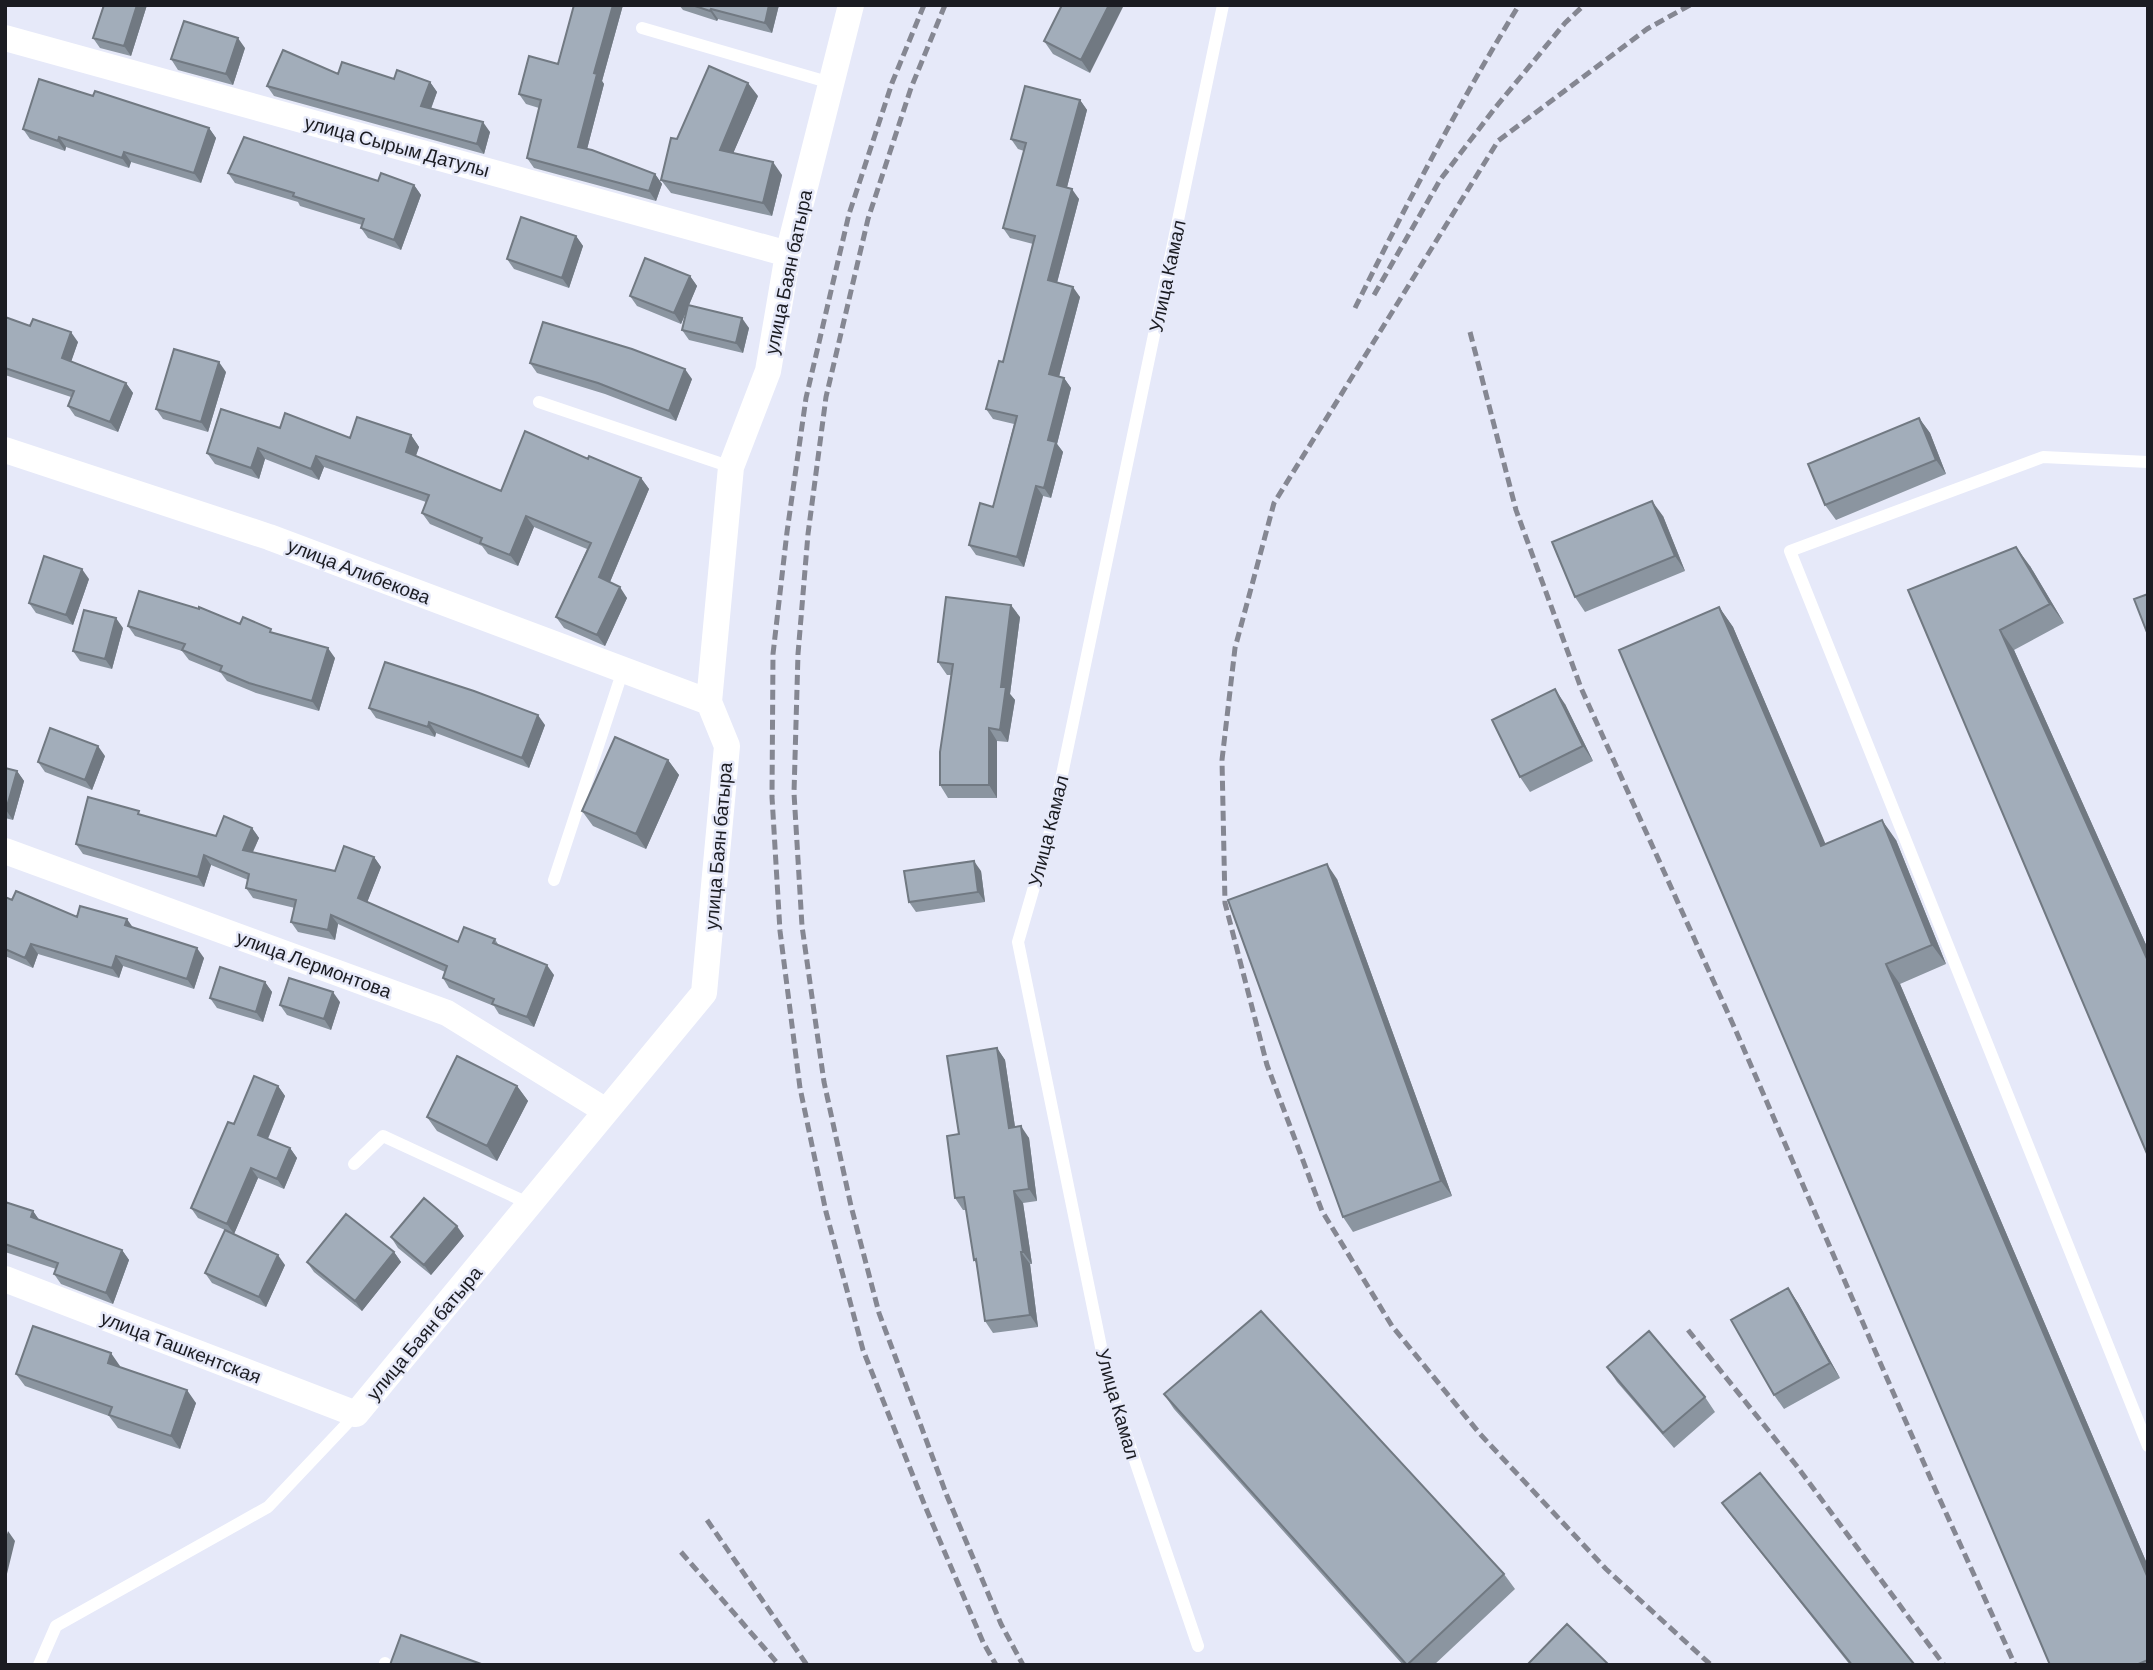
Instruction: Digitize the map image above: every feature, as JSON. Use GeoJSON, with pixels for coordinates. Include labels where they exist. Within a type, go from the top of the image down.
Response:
{"type":"FeatureCollection","features":[{"type":"Feature","properties":{"kind":"street","name":"улица Баян батыра"},"geometry":{"type":"LineString","coordinates":[[356,1414],[704,993],[727,746],[709,702],[732,467],[768,372],[788,254],[851,5]]}},
{"type":"Feature","properties":{"kind":"street","name":"улица Сырым Датулы"},"geometry":{"type":"LineString","coordinates":[[5,38],[788,254]]}},
{"type":"Feature","properties":{"kind":"street","name":"улица Алибекова"},"geometry":{"type":"LineString","coordinates":[[5,450],[269,537],[709,702]]}},
{"type":"Feature","properties":{"kind":"street","name":"улица Лермонтова"},"geometry":{"type":"LineString","coordinates":[[5,851],[447,1013],[606,1111]]}},
{"type":"Feature","properties":{"kind":"street","name":"улица Ташкентская"},"geometry":{"type":"LineString","coordinates":[[5,1279],[356,1414]]}},
{"type":"Feature","properties":{"kind":"lane","name":"Улица Камал"},"geometry":{"type":"LineString","coordinates":[[1198,1646],[1108,1381],[1018,942],[1051,832],[1223,5]]}},
{"type":"Feature","properties":{"kind":"lane"},"geometry":{"type":"LineString","coordinates":[[642,28],[831,83]]}},
{"type":"Feature","properties":{"kind":"lane"},"geometry":{"type":"LineString","coordinates":[[538,402],[732,467]]}},
{"type":"Feature","properties":{"kind":"lane"},"geometry":{"type":"LineString","coordinates":[[2148,462],[2043,457],[1790,551],[2148,1446]]}},
{"type":"Feature","properties":{"kind":"lane"},"geometry":{"type":"LineString","coordinates":[[554,880],[623,670]]}},
{"type":"Feature","properties":{"kind":"lane"},"geometry":{"type":"LineString","coordinates":[[354,1164],[383,1136],[530,1203]]}},
{"type":"Feature","properties":{"kind":"lane"},"geometry":{"type":"LineString","coordinates":[[39,1665],[56,1626],[268,1507],[356,1414]]}},
{"type":"Feature","properties":{"kind":"building"},"geometry":{"type":"Polygon","coordinates":[[[104,5],[137,5],[124,46],[93,38],[104,5]]]}},
{"type":"Feature","properties":{"kind":"building"},"geometry":{"type":"Polygon","coordinates":[[[574,5],[613,5],[594,73],[597,74],[578,147],[655,174],[649,191],[527,158],[541,100],[519,94],[529,56],[558,64],[574,5]]]}},
{"type":"Feature","properties":{"kind":"building"},"geometry":{"type":"Polygon","coordinates":[[[692,5],[769,5],[765,23],[692,5]]]}},
{"type":"Feature","properties":{"kind":"building"},"geometry":{"type":"Polygon","coordinates":[[[1062,5],[1109,5],[1081,60],[1044,41],[1062,5]]]}},
{"type":"Feature","properties":{"kind":"building"},"geometry":{"type":"Polygon","coordinates":[[[184,21],[238,38],[226,74],[171,59],[184,21]]]}},
{"type":"Feature","properties":{"kind":"building"},"geometry":{"type":"Polygon","coordinates":[[[283,50],[338,74],[342,62],[394,79],[397,70],[430,82],[421,106],[483,122],[477,144],[267,86],[283,50]]]}},
{"type":"Feature","properties":{"kind":"building"},"geometry":{"type":"Polygon","coordinates":[[[709,66],[748,83],[720,150],[773,162],[763,203],[661,180],[671,138],[677,139],[709,66]]]}},
{"type":"Feature","properties":{"kind":"building"},"geometry":{"type":"Polygon","coordinates":[[[39,79],[93,96],[95,91],[209,128],[194,173],[124,152],[122,158],[59,137],[58,141],[23,129],[39,79]]]}},
{"type":"Feature","properties":{"kind":"building"},"geometry":{"type":"Polygon","coordinates":[[[1025,86],[1080,100],[1057,185],[1072,189],[1048,280],[1073,287],[1049,374],[1064,378],[1048,440],[1056,442],[1044,488],[1036,486],[1017,557],[969,545],[980,503],[993,507],[1017,416],[986,409],[999,361],[1003,362],[1035,236],[1003,228],[1026,143],[1011,139],[1025,86]]]}},
{"type":"Feature","properties":{"kind":"building"},"geometry":{"type":"Polygon","coordinates":[[[244,137],[378,181],[381,173],[414,185],[394,240],[361,228],[364,219],[293,196],[294,193],[228,173],[244,137]]]}},
{"type":"Feature","properties":{"kind":"building"},"geometry":{"type":"Polygon","coordinates":[[[521,217],[576,236],[562,278],[507,259],[521,217]]]}},
{"type":"Feature","properties":{"kind":"building"},"geometry":{"type":"Polygon","coordinates":[[[645,258],[690,276],[674,313],[630,296],[645,258]]]}},
{"type":"Feature","properties":{"kind":"building"},"geometry":{"type":"Polygon","coordinates":[[[688,305],[742,318],[736,343],[682,330],[688,305]]]}},
{"type":"Feature","properties":{"kind":"building"},"geometry":{"type":"Polygon","coordinates":[[[5,317],[30,326],[33,319],[71,332],[62,358],[126,383],[110,422],[68,406],[74,391],[5,368],[5,317]]]}},
{"type":"Feature","properties":{"kind":"building"},"geometry":{"type":"Polygon","coordinates":[[[543,322],[632,349],[685,369],[669,411],[598,383],[530,363],[543,322]]]}},
{"type":"Feature","properties":{"kind":"building"},"geometry":{"type":"Polygon","coordinates":[[[174,349],[219,362],[201,422],[156,409],[174,349]]]}},
{"type":"Feature","properties":{"kind":"building"},"geometry":{"type":"Polygon","coordinates":[[[221,409],[280,428],[285,413],[350,438],[357,417],[411,435],[406,452],[501,491],[525,431],[588,459],[589,456],[641,478],[599,577],[620,587],[597,635],[556,617],[591,543],[526,516],[510,555],[480,543],[482,538],[422,513],[429,495],[316,456],[311,469],[258,448],[251,468],[207,453],[221,409]]]}},
{"type":"Feature","properties":{"kind":"building"},"geometry":{"type":"Polygon","coordinates":[[[1919,418],[1936,460],[1825,505],[1808,464],[1919,418]]]}},
{"type":"Feature","properties":{"kind":"building"},"geometry":{"type":"Polygon","coordinates":[[[1652,501],[1675,556],[1575,597],[1552,542],[1652,501]]]}},
{"type":"Feature","properties":{"kind":"building"},"geometry":{"type":"Polygon","coordinates":[[[2016,547],[2050,604],[2000,630],[2148,961],[2148,1156],[1908,590],[2016,547]]]}},
{"type":"Feature","properties":{"kind":"building"},"geometry":{"type":"Polygon","coordinates":[[[44,556],[82,569],[66,615],[29,603],[44,556]]]}},
{"type":"Feature","properties":{"kind":"building"},"geometry":{"type":"Polygon","coordinates":[[[139,591],[199,607],[240,624],[243,617],[271,629],[270,632],[328,648],[312,701],[249,683],[220,671],[222,666],[182,650],[185,644],[128,626],[139,591]]]}},
{"type":"Feature","properties":{"kind":"building"},"geometry":{"type":"Polygon","coordinates":[[[2148,594],[2148,635],[2134,599],[2148,594]]]}},
{"type":"Feature","properties":{"kind":"building"},"geometry":{"type":"Polygon","coordinates":[[[946,597],[1011,605],[1001,687],[1006,687],[1000,730],[989,728],[989,785],[940,785],[940,752],[953,664],[938,662],[946,597]]]}},
{"type":"Feature","properties":{"kind":"building"},"geometry":{"type":"Polygon","coordinates":[[[1719,607],[1821,846],[1882,820],[1932,945],[1886,964],[2148,1578],[2148,1660],[2136,1665],[2050,1665],[1619,650],[1719,607]]]}},
{"type":"Feature","properties":{"kind":"building"},"geometry":{"type":"Polygon","coordinates":[[[84,610],[116,618],[105,659],[73,651],[84,610]]]}},
{"type":"Feature","properties":{"kind":"building"},"geometry":{"type":"Polygon","coordinates":[[[385,662],[538,715],[522,758],[429,722],[428,727],[369,708],[385,662]]]}},
{"type":"Feature","properties":{"kind":"building"},"geometry":{"type":"Polygon","coordinates":[[[1555,689],[1583,746],[1520,777],[1492,720],[1555,689]]]}},
{"type":"Feature","properties":{"kind":"building"},"geometry":{"type":"Polygon","coordinates":[[[50,728],[98,746],[85,780],[38,762],[50,728]]]}},
{"type":"Feature","properties":{"kind":"building"},"geometry":{"type":"Polygon","coordinates":[[[615,737],[668,760],[636,834],[582,811],[615,737]]]}},
{"type":"Feature","properties":{"kind":"building"},"geometry":{"type":"Polygon","coordinates":[[[5,768],[17,771],[6,810],[5,810],[5,768]]]}},
{"type":"Feature","properties":{"kind":"building"},"geometry":{"type":"Polygon","coordinates":[[[88,797],[216,836],[224,816],[252,828],[243,850],[335,871],[344,846],[374,857],[358,898],[458,942],[464,927],[495,939],[493,943],[547,965],[527,1017],[492,1004],[494,999],[443,978],[447,966],[331,915],[328,930],[291,922],[296,900],[246,888],[249,874],[204,855],[198,877],[76,844],[88,797]]]}},
{"type":"Feature","properties":{"kind":"building"},"geometry":{"type":"Polygon","coordinates":[[[974,861],[978,892],[909,902],[904,871],[974,861]]]}},
{"type":"Feature","properties":{"kind":"building"},"geometry":{"type":"Polygon","coordinates":[[[1327,864],[1441,1181],[1343,1217],[1228,900],[1327,864]]]}},
{"type":"Feature","properties":{"kind":"building"},"geometry":{"type":"Polygon","coordinates":[[[16,891],[77,917],[80,906],[127,919],[125,925],[197,948],[187,979],[116,956],[112,968],[31,944],[25,958],[5,949],[5,897],[12,900],[16,891]]]}},
{"type":"Feature","properties":{"kind":"building"},"geometry":{"type":"Polygon","coordinates":[[[220,967],[265,982],[256,1012],[210,998],[220,967]]]}},
{"type":"Feature","properties":{"kind":"building"},"geometry":{"type":"Polygon","coordinates":[[[289,978],[333,992],[324,1019],[280,1005],[289,978]]]}},
{"type":"Feature","properties":{"kind":"building"},"geometry":{"type":"Polygon","coordinates":[[[997,1048],[1009,1128],[1021,1126],[1029,1189],[1014,1191],[1030,1315],[985,1321],[964,1197],[955,1198],[947,1136],[959,1134],[947,1056],[997,1048]]]}},
{"type":"Feature","properties":{"kind":"building"},"geometry":{"type":"Polygon","coordinates":[[[457,1056],[517,1086],[487,1146],[427,1117],[457,1056]]]}},
{"type":"Feature","properties":{"kind":"building"},"geometry":{"type":"Polygon","coordinates":[[[254,1076],[278,1086],[258,1135],[290,1148],[277,1179],[251,1168],[227,1224],[191,1208],[228,1122],[234,1124],[254,1076]]]}},
{"type":"Feature","properties":{"kind":"building"},"geometry":{"type":"Polygon","coordinates":[[[424,1198],[457,1226],[424,1265],[391,1237],[424,1198]]]}},
{"type":"Feature","properties":{"kind":"building"},"geometry":{"type":"Polygon","coordinates":[[[5,1202],[33,1211],[31,1217],[122,1250],[106,1293],[54,1274],[58,1263],[5,1244],[5,1202]]]}},
{"type":"Feature","properties":{"kind":"building"},"geometry":{"type":"Polygon","coordinates":[[[346,1214],[394,1252],[355,1301],[307,1262],[346,1214]]]}},
{"type":"Feature","properties":{"kind":"building"},"geometry":{"type":"Polygon","coordinates":[[[225,1230],[278,1255],[259,1297],[205,1273],[225,1230]]]}},
{"type":"Feature","properties":{"kind":"building"},"geometry":{"type":"Polygon","coordinates":[[[1788,1288],[1830,1363],[1774,1395],[1731,1320],[1788,1288]]]}},
{"type":"Feature","properties":{"kind":"building"},"geometry":{"type":"Polygon","coordinates":[[[1261,1311],[1504,1574],[1407,1665],[1164,1394],[1261,1311]]]}},
{"type":"Feature","properties":{"kind":"building"},"geometry":{"type":"Polygon","coordinates":[[[33,1326],[111,1353],[108,1363],[187,1390],[171,1436],[109,1415],[112,1407],[16,1374],[33,1326]]]}},
{"type":"Feature","properties":{"kind":"building"},"geometry":{"type":"Polygon","coordinates":[[[1649,1331],[1705,1397],[1663,1433],[1607,1367],[1649,1331]]]}},
{"type":"Feature","properties":{"kind":"building"},"geometry":{"type":"Polygon","coordinates":[[[1760,1473],[1913,1665],[1852,1665],[1722,1503],[1760,1473]]]}},
{"type":"Feature","properties":{"kind":"building"},"geometry":{"type":"Polygon","coordinates":[[[1567,1624],[1609,1665],[1527,1665],[1567,1624]]]}},
{"type":"Feature","properties":{"kind":"building"},"geometry":{"type":"Polygon","coordinates":[[[401,1635],[484,1665],[390,1665],[401,1635]]]}},
{"type":"Feature","properties":{"kind":"railway"},"geometry":{"type":"LineString","coordinates":[[924,5],[892,83],[849,214],[806,398],[773,654],[772,797],[780,931],[800,1088],[826,1212],[863,1350],[925,1506],[983,1642],[996,1665]]}},
{"type":"Feature","properties":{"kind":"railway"},"geometry":{"type":"LineString","coordinates":[[945,5],[911,88],[868,219],[826,397],[808,534],[798,654],[794,793],[802,926],[824,1082],[851,1206],[879,1313],[947,1496],[1001,1624],[1023,1665]]}},
{"type":"Feature","properties":{"kind":"railway"},"geometry":{"type":"LineString","coordinates":[[1355,308],[1475,79],[1519,5]]}},
{"type":"Feature","properties":{"kind":"railway"},"geometry":{"type":"LineString","coordinates":[[1374,295],[1440,180],[1495,108],[1565,23],[1584,5]]}},
{"type":"Feature","properties":{"kind":"railway"},"geometry":{"type":"LineString","coordinates":[[1690,5],[1647,29],[1498,141],[1274,503],[1235,648],[1222,760],[1225,903],[1267,1065],[1322,1211],[1392,1326],[1480,1434],[1606,1569],[1711,1665]]}},
{"type":"Feature","properties":{"kind":"railway"},"geometry":{"type":"LineString","coordinates":[[1470,332],[1516,510],[1581,688],[1736,1031],[1936,1491],[2015,1665]]}},
{"type":"Feature","properties":{"kind":"railway"},"geometry":{"type":"LineString","coordinates":[[1688,1330],[1796,1465],[1944,1665]]}},
{"type":"Feature","properties":{"kind":"railway"},"geometry":{"type":"LineString","coordinates":[[707,1520],[807,1665]]}},
{"type":"Feature","properties":{"kind":"railway"},"geometry":{"type":"LineString","coordinates":[[681,1552],[779,1665]]}}]}
